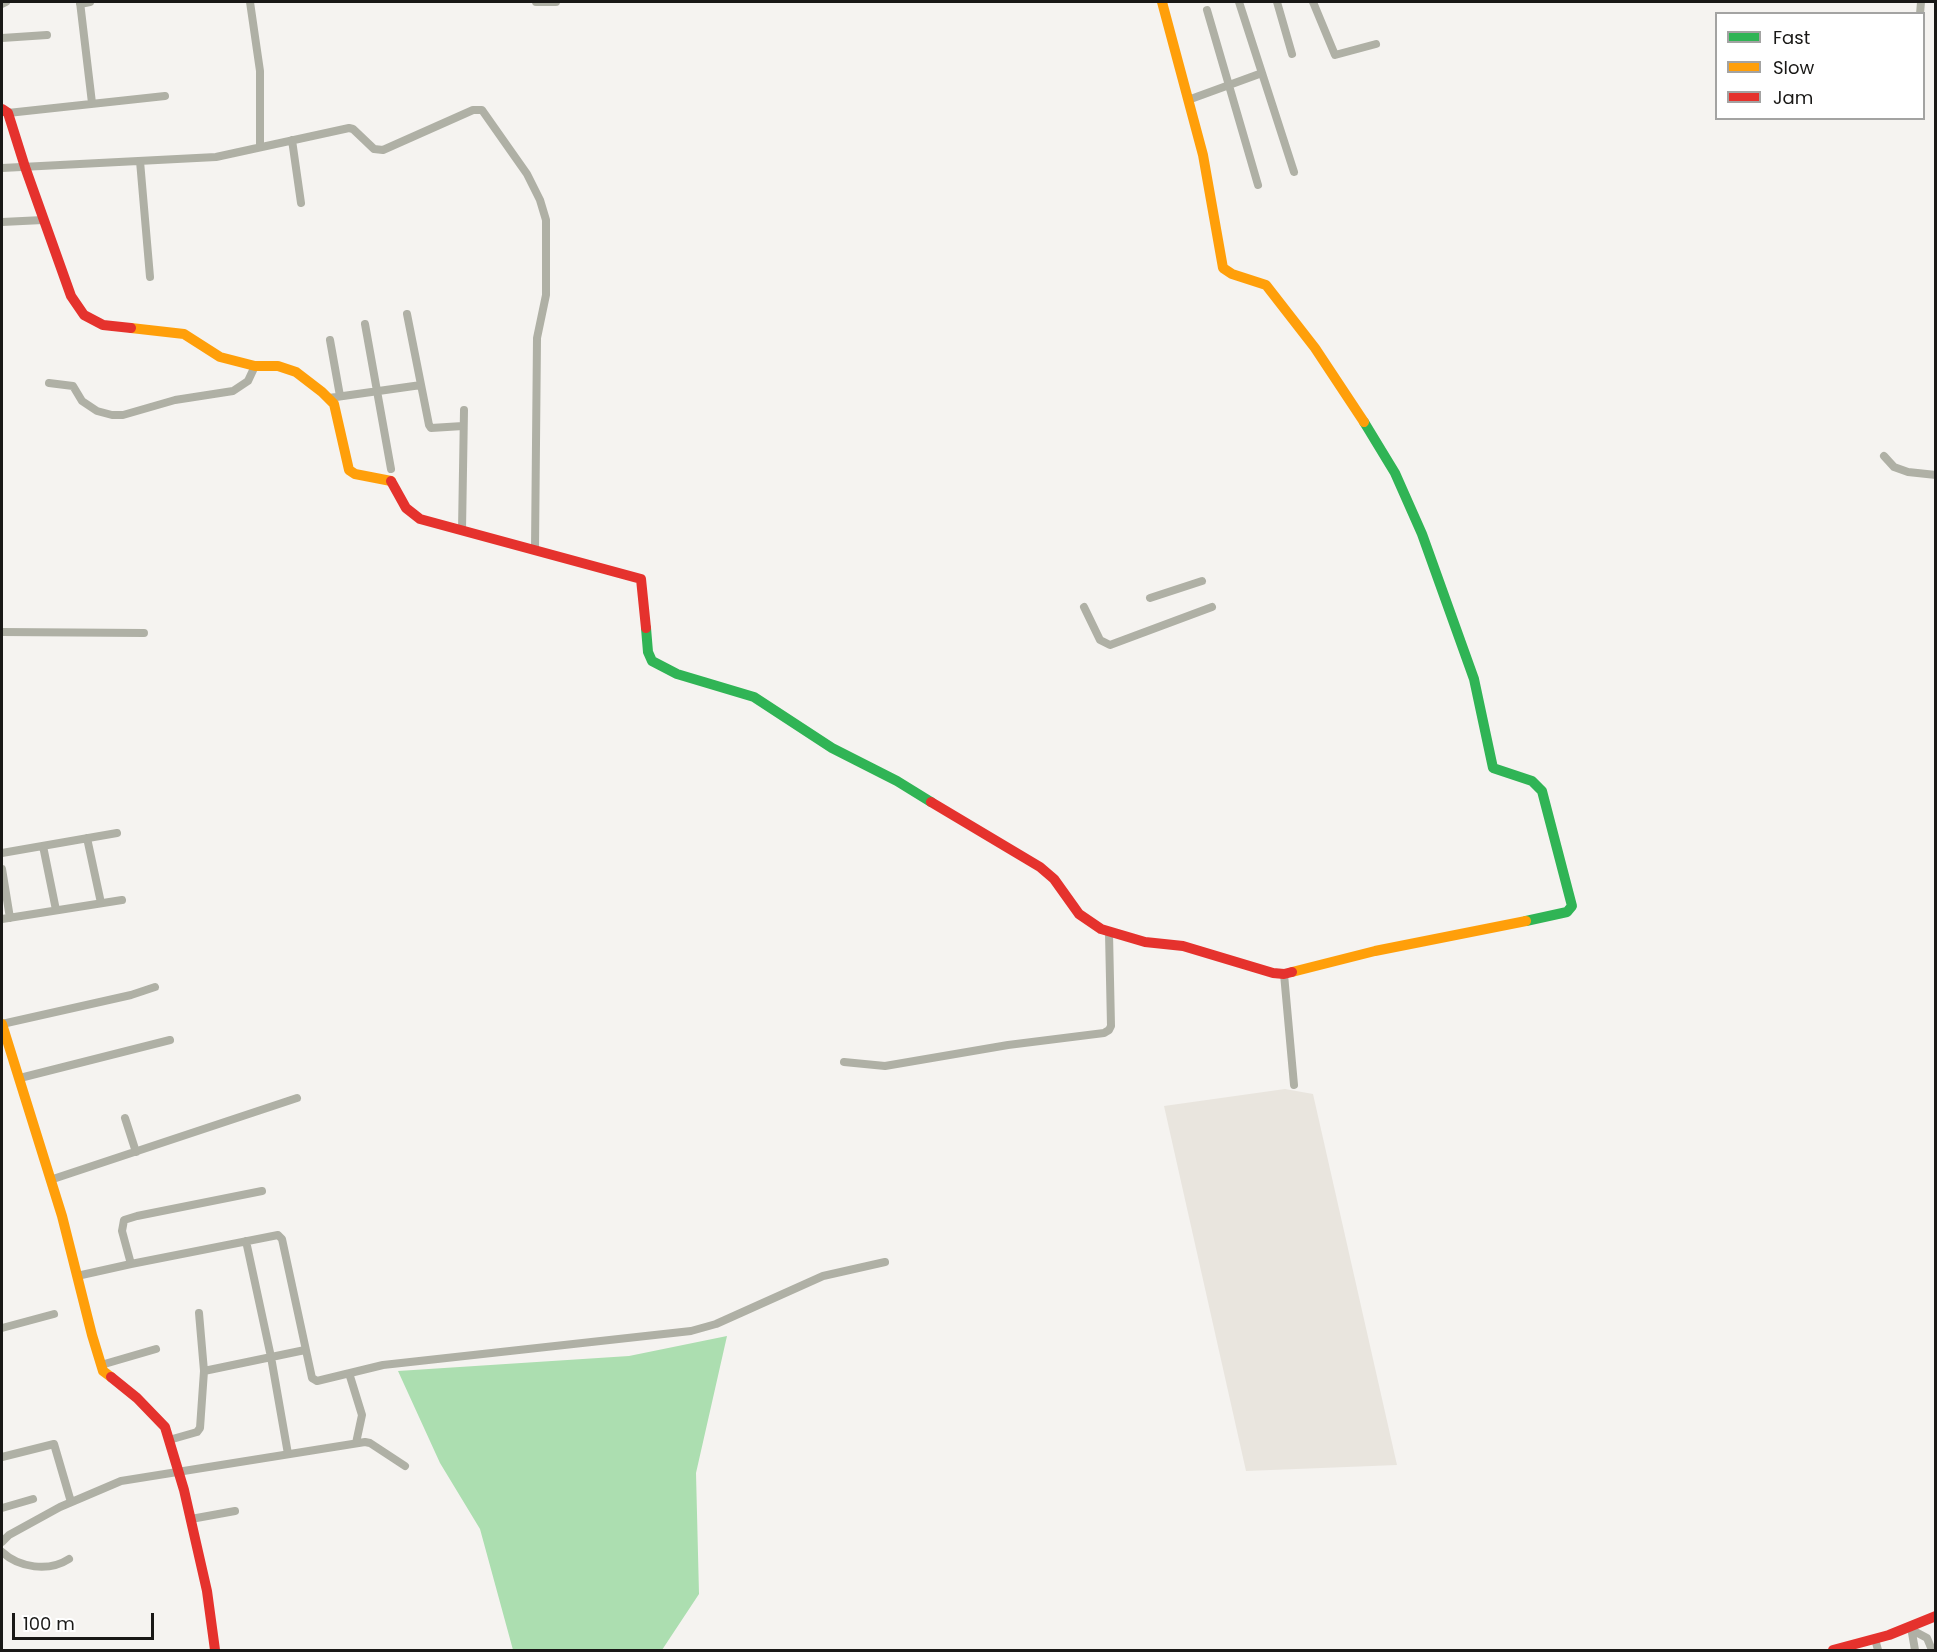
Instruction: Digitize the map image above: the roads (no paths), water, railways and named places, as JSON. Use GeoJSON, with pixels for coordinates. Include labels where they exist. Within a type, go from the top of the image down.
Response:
{"type":"FeatureCollection","features":[{"type":"Feature","properties":{"kind":"street"},"geometry":{"type":"LineString","coordinates":[[2,4],[6,2]]}},
{"type":"Feature","properties":{"kind":"street"},"geometry":{"type":"LineString","coordinates":[[90,2],[80,3],[92,103]]}},
{"type":"Feature","properties":{"kind":"street"},"geometry":{"type":"LineString","coordinates":[[250,2],[260,71],[260,147]]}},
{"type":"Feature","properties":{"kind":"street"},"geometry":{"type":"LineString","coordinates":[[536,2],[556,2]]}},
{"type":"Feature","properties":{"kind":"street"},"geometry":{"type":"LineString","coordinates":[[330,340],[336,413],[347,467],[351,472],[390,480],[396,486],[404,506],[412,515],[420,519],[641,579],[648,651],[652,660],[695,680],[754,697],[832,748],[897,781],[964,823],[1020,854],[1054,879],[1084,919],[1109,933],[1145,942],[1183,946],[1273,973],[1284,974],[1375,951],[1568,912],[1572,906],[1542,791],[1539,785],[1530,779],[1493,768],[1478,693],[1466,654],[1422,534],[1395,473],[1316,348],[1266,285],[1259,280],[1228,274],[1222,268],[1203,155],[1162,2]]}},
{"type":"Feature","properties":{"kind":"street"},"geometry":{"type":"LineString","coordinates":[[1239,2],[1294,172]]}},
{"type":"Feature","properties":{"kind":"street"},"geometry":{"type":"LineString","coordinates":[[1277,2],[1292,54]]}},
{"type":"Feature","properties":{"kind":"street"},"geometry":{"type":"LineString","coordinates":[[1313,2],[1335,55],[1376,44]]}},
{"type":"Feature","properties":{"kind":"street"},"geometry":{"type":"LineString","coordinates":[[1207,10],[1258,185]]}},
{"type":"Feature","properties":{"kind":"street"},"geometry":{"type":"LineString","coordinates":[[2,38],[47,35]]}},
{"type":"Feature","properties":{"kind":"street"},"geometry":{"type":"LineString","coordinates":[[1188,100],[1262,73]]}},
{"type":"Feature","properties":{"kind":"street"},"geometry":{"type":"LineString","coordinates":[[165,96],[5,111],[71,296],[84,315],[103,325],[184,334],[220,357],[255,366],[278,366],[296,372],[334,397],[421,385]]}},
{"type":"Feature","properties":{"kind":"street"},"geometry":{"type":"LineString","coordinates":[[2,168],[216,157],[349,128],[353,129],[374,149],[383,150],[477,109],[484,112],[527,174],[540,200],[546,220],[545,301],[537,338],[535,549]]}},
{"type":"Feature","properties":{"kind":"street"},"geometry":{"type":"LineString","coordinates":[[292,140],[301,203]]}},
{"type":"Feature","properties":{"kind":"street"},"geometry":{"type":"LineString","coordinates":[[140,161],[150,277]]}},
{"type":"Feature","properties":{"kind":"street"},"geometry":{"type":"LineString","coordinates":[[2,222],[43,220]]}},
{"type":"Feature","properties":{"kind":"street"},"geometry":{"type":"LineString","coordinates":[[407,314],[429,425],[431,428],[464,426]]}},
{"type":"Feature","properties":{"kind":"street"},"geometry":{"type":"LineString","coordinates":[[365,324],[391,469]]}},
{"type":"Feature","properties":{"kind":"street"},"geometry":{"type":"LineString","coordinates":[[49,383],[73,386],[82,401],[103,414],[123,415],[175,400],[233,391],[248,381],[255,366]]}},
{"type":"Feature","properties":{"kind":"street"},"geometry":{"type":"LineString","coordinates":[[462,530],[464,410]]}},
{"type":"Feature","properties":{"kind":"street"},"geometry":{"type":"LineString","coordinates":[[1884,456],[1894,467],[1908,472],[1935,475]]}},
{"type":"Feature","properties":{"kind":"street"},"geometry":{"type":"LineString","coordinates":[[1150,598],[1202,581]]}},
{"type":"Feature","properties":{"kind":"street"},"geometry":{"type":"LineString","coordinates":[[1084,607],[1100,640],[1110,645],[1212,607]]}},
{"type":"Feature","properties":{"kind":"street"},"geometry":{"type":"LineString","coordinates":[[2,632],[144,633]]}},
{"type":"Feature","properties":{"kind":"street"},"geometry":{"type":"LineString","coordinates":[[2,853],[117,833]]}},
{"type":"Feature","properties":{"kind":"street"},"geometry":{"type":"LineString","coordinates":[[87,838],[101,903]]}},
{"type":"Feature","properties":{"kind":"street"},"geometry":{"type":"LineString","coordinates":[[43,846],[56,910]]}},
{"type":"Feature","properties":{"kind":"street"},"geometry":{"type":"LineString","coordinates":[[2,869],[6,919],[122,900]]}},
{"type":"Feature","properties":{"kind":"street"},"geometry":{"type":"LineString","coordinates":[[844,1062],[885,1066],[1008,1045],[1104,1033],[1111,1026],[1109,933]]}},
{"type":"Feature","properties":{"kind":"street"},"geometry":{"type":"LineString","coordinates":[[1284,974],[1294,1085]]}},
{"type":"Feature","properties":{"kind":"street"},"geometry":{"type":"LineString","coordinates":[[155,987],[2,1024],[62,1216],[103,1371],[137,1398],[165,1427],[184,1490],[207,1591],[214,1650]]}},
{"type":"Feature","properties":{"kind":"street"},"geometry":{"type":"LineString","coordinates":[[20,1078],[170,1040]]}},
{"type":"Feature","properties":{"kind":"street"},"geometry":{"type":"LineString","coordinates":[[50,1180],[297,1098]]}},
{"type":"Feature","properties":{"kind":"street"},"geometry":{"type":"LineString","coordinates":[[125,1118],[136,1152]]}},
{"type":"Feature","properties":{"kind":"street"},"geometry":{"type":"LineString","coordinates":[[131,1264],[122,1231],[124,1220],[262,1191]]}},
{"type":"Feature","properties":{"kind":"street"},"geometry":{"type":"LineString","coordinates":[[77,1276],[276,1235],[282,1239],[305,1350],[312,1378],[315,1381],[393,1364],[691,1331],[716,1324],[823,1276],[885,1262]]}},
{"type":"Feature","properties":{"kind":"street"},"geometry":{"type":"LineString","coordinates":[[246,1241],[272,1357],[288,1454]]}},
{"type":"Feature","properties":{"kind":"street"},"geometry":{"type":"LineString","coordinates":[[2,1328],[54,1314]]}},
{"type":"Feature","properties":{"kind":"street"},"geometry":{"type":"LineString","coordinates":[[168,1440],[199,1430],[204,1371],[199,1314]]}},
{"type":"Feature","properties":{"kind":"street"},"geometry":{"type":"LineString","coordinates":[[101,1365],[156,1349]]}},
{"type":"Feature","properties":{"kind":"street"},"geometry":{"type":"LineString","coordinates":[[204,1371],[305,1350]]}},
{"type":"Feature","properties":{"kind":"street"},"geometry":{"type":"LineString","coordinates":[[349,1373],[362,1415],[356,1443]]}},
{"type":"Feature","properties":{"kind":"street"},"geometry":{"type":"LineString","coordinates":[[2,1542],[9,1535],[71,1502],[121,1481],[356,1443],[370,1443],[405,1466]]}},
{"type":"Feature","properties":{"kind":"street"},"geometry":{"type":"LineString","coordinates":[[2,1457],[54,1444],[71,1502]]}},
{"type":"Feature","properties":{"kind":"street"},"geometry":{"type":"LineString","coordinates":[[2,1508],[33,1499]]}},
{"type":"Feature","properties":{"kind":"street"},"geometry":{"type":"LineString","coordinates":[[191,1519],[235,1510]]}},
{"type":"Feature","properties":{"kind":"street"},"geometry":{"type":"LineString","coordinates":[[2,1552],[10,1560],[36,1566],[62,1564],[69,1559]]}},
{"type":"Feature","properties":{"kind":"street"},"geometry":{"type":"LineString","coordinates":[[1833,1650],[1876,1645],[1890,1635],[1935,1616]]}},
{"type":"Feature","properties":{"kind":"street"},"geometry":{"type":"LineString","coordinates":[[1911,1628],[1916,1650]]}},
{"type":"Feature","properties":{"kind":"street"},"geometry":{"type":"LineString","coordinates":[[1911,1628],[1927,1638],[1932,1650]]}}]}
